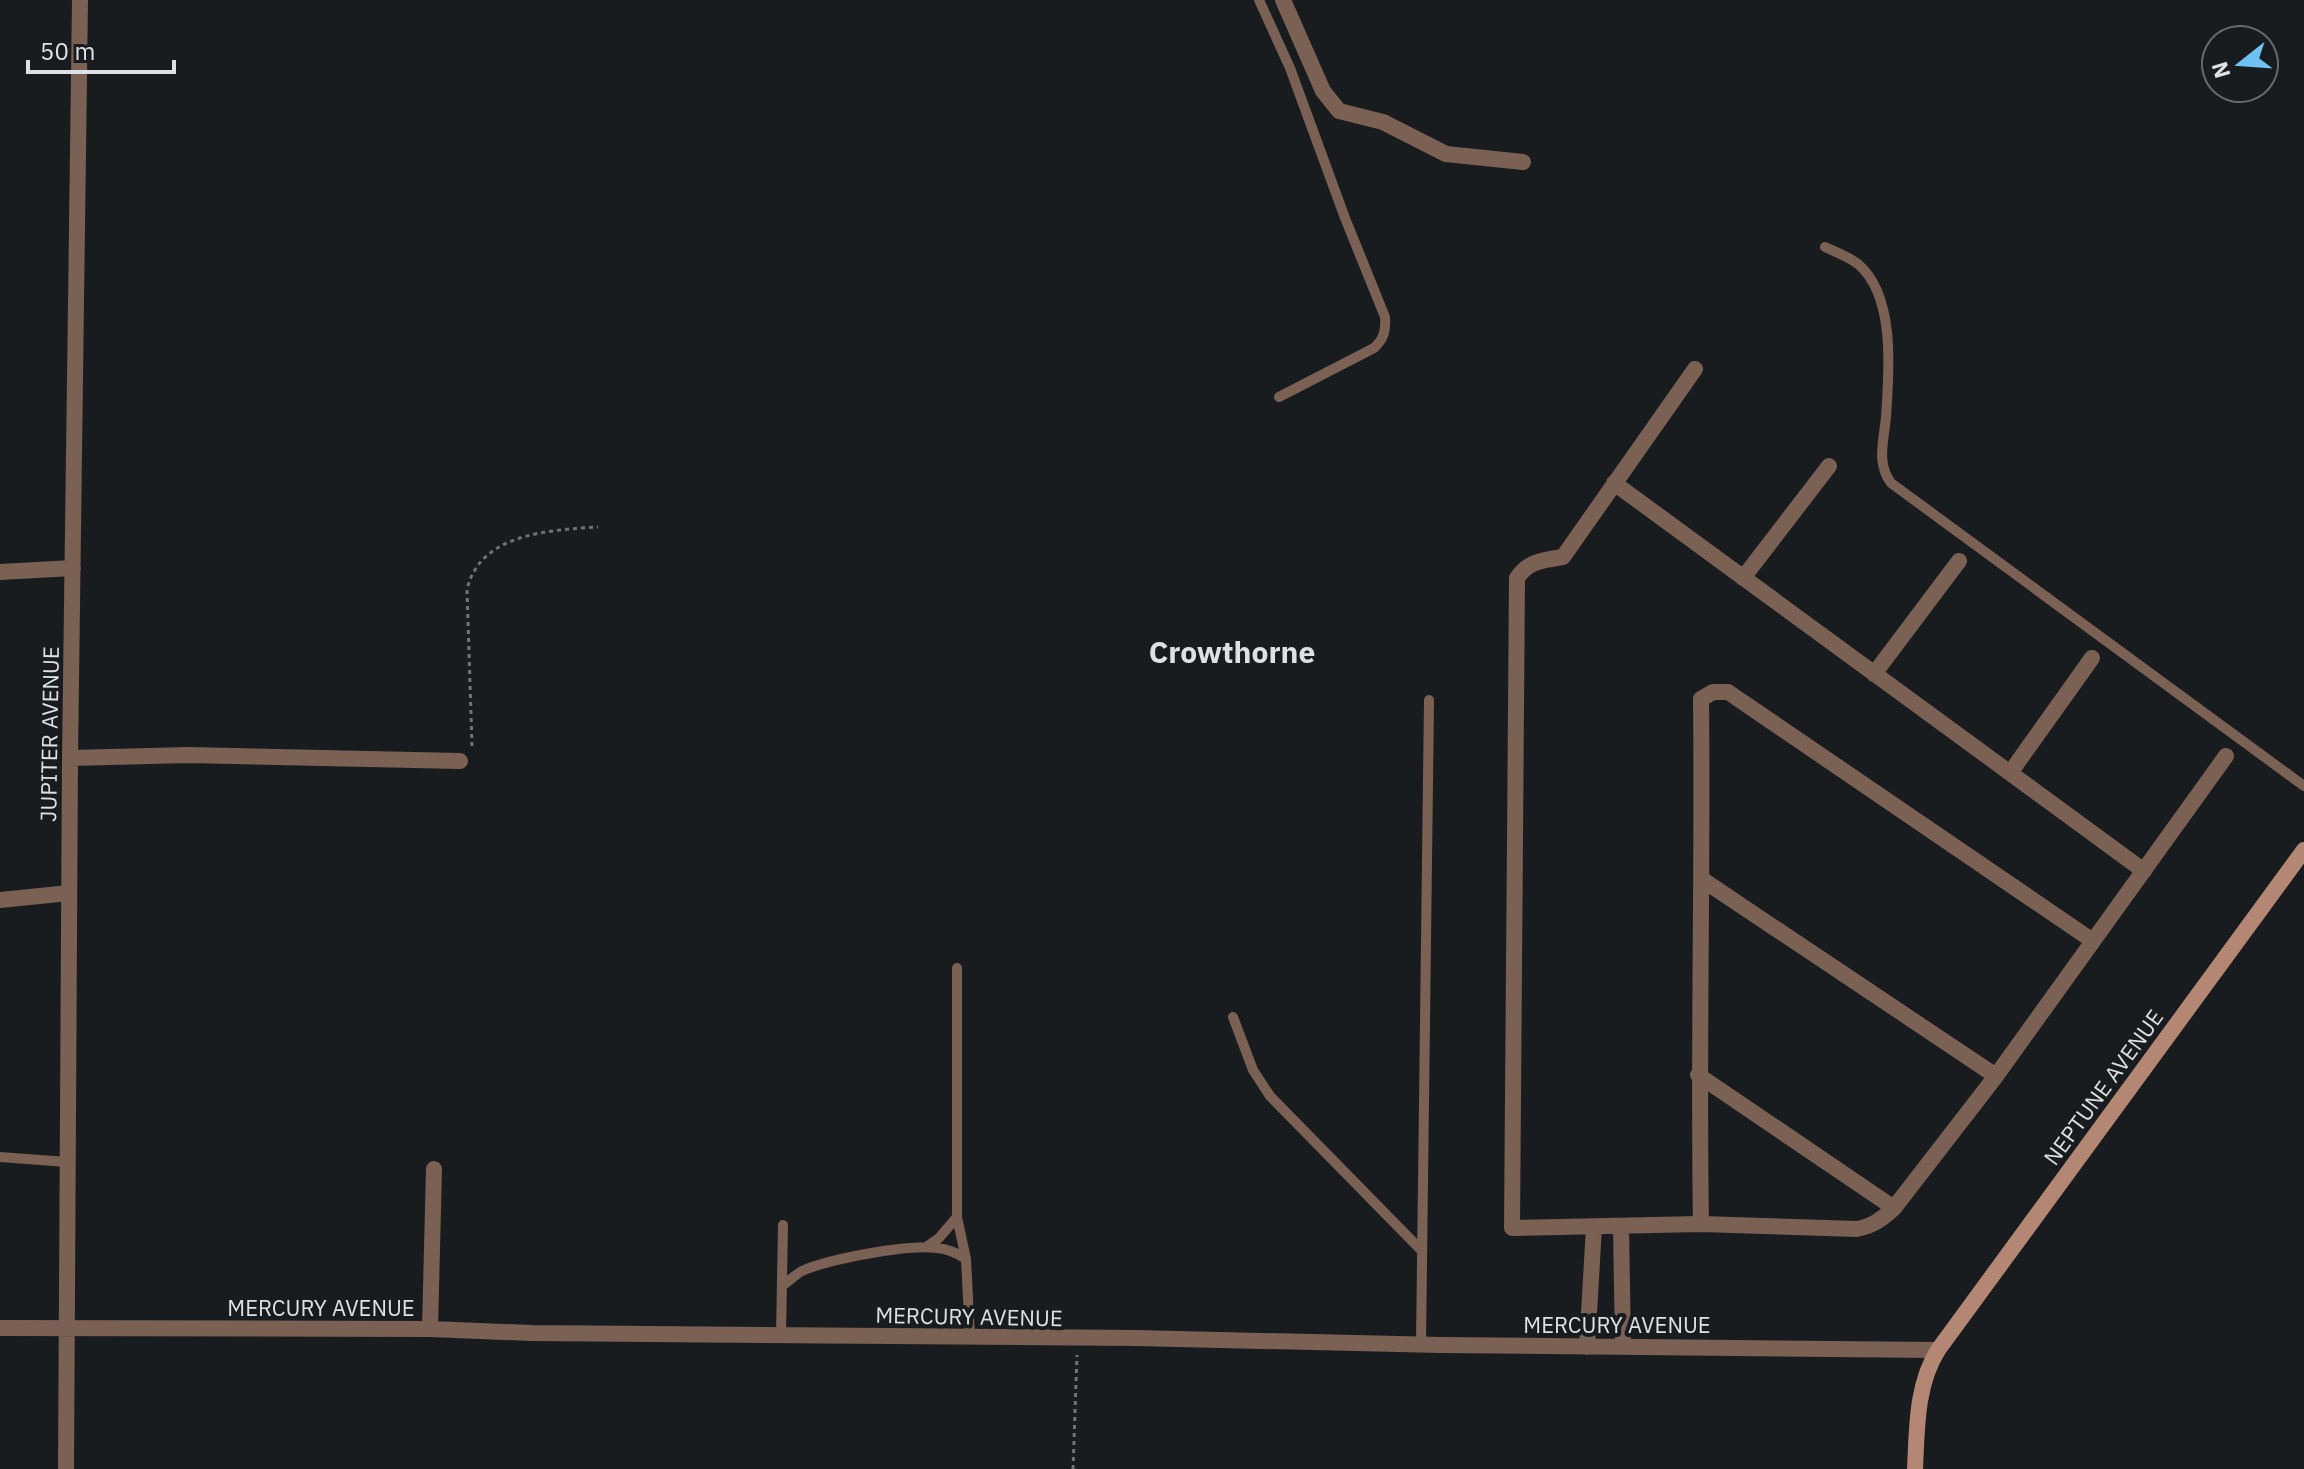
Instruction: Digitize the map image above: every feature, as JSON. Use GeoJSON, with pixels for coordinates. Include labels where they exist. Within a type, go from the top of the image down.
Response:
{"type":"FeatureCollection","features":[{"type":"Feature","properties":{"kind":"main road","name":"NEPTUNE AVENUE"},"geometry":{"type":"LineString","coordinates":[[1915,1469],[1921,1396],[1930,1362],[2304,850]]}},
{"type":"Feature","properties":{"kind":"street","name":"JUPITER AVENUE"},"geometry":{"type":"LineString","coordinates":[[66,1469],[70,758],[80,0]]}},
{"type":"Feature","properties":{"kind":"street"},"geometry":{"type":"LineString","coordinates":[[1283,0],[1323,91],[1339,111],[1383,122],[1446,154],[1523,162]]}},
{"type":"Feature","properties":{"kind":"street"},"geometry":{"type":"LineString","coordinates":[[1695,369],[1563,557],[1537,561],[1523,568],[1517,578],[1512,1228],[1701,1224],[1870,1227],[1894,1208],[1996,1076],[2226,756]]}},
{"type":"Feature","properties":{"kind":"street"},"geometry":{"type":"LineString","coordinates":[[1743,578],[1829,466]]}},
{"type":"Feature","properties":{"kind":"street"},"geometry":{"type":"LineString","coordinates":[[1614,483],[2144,871]]}},
{"type":"Feature","properties":{"kind":"street"},"geometry":{"type":"LineString","coordinates":[[1874,674],[1959,561]]}},
{"type":"Feature","properties":{"kind":"street"},"geometry":{"type":"LineString","coordinates":[[0,572],[73,568]]}},
{"type":"Feature","properties":{"kind":"street"},"geometry":{"type":"LineString","coordinates":[[2010,773],[2092,658]]}},
{"type":"Feature","properties":{"kind":"street"},"geometry":{"type":"LineString","coordinates":[[1701,1224],[1698,1075],[1703,880],[1701,699],[1713,692],[1728,692],[2093,941]]}},
{"type":"Feature","properties":{"kind":"street"},"geometry":{"type":"LineString","coordinates":[[70,758],[189,755],[460,761]]}},
{"type":"Feature","properties":{"kind":"street"},"geometry":{"type":"LineString","coordinates":[[1703,880],[1996,1076]]}},
{"type":"Feature","properties":{"kind":"street"},"geometry":{"type":"LineString","coordinates":[[0,900],[69,893]]}},
{"type":"Feature","properties":{"kind":"street"},"geometry":{"type":"LineString","coordinates":[[1698,1075],[1894,1208]]}},
{"type":"Feature","properties":{"kind":"street"},"geometry":{"type":"LineString","coordinates":[[430,1329],[434,1169]]}},
{"type":"Feature","properties":{"kind":"street"},"geometry":{"type":"LineString","coordinates":[[1621,1226],[1623,1347]]}},
{"type":"Feature","properties":{"kind":"street"},"geometry":{"type":"LineString","coordinates":[[1587,1347],[1594,1227]]}},
{"type":"Feature","properties":{"kind":"street","name":"MERCURY AVENUE"},"geometry":{"type":"LineString","coordinates":[[0,1328],[430,1329],[532,1333],[1938,1350]]}},
{"type":"Feature","properties":{"kind":"lane"},"geometry":{"type":"LineString","coordinates":[[1259,0],[1290,68],[1386,326],[1380,343],[1374,348],[1279,397]]}},
{"type":"Feature","properties":{"kind":"lane"},"geometry":{"type":"LineString","coordinates":[[1825,247],[1859,265],[1882,301],[1886,325],[1887,379],[1881,455],[1891,483],[2304,786]]}},
{"type":"Feature","properties":{"kind":"lane"},"geometry":{"type":"LineString","coordinates":[[1421,1344],[1429,700]]}},
{"type":"Feature","properties":{"kind":"lane"},"geometry":{"type":"LineString","coordinates":[[957,968],[957,1217],[966,1259],[970,1337]]}},
{"type":"Feature","properties":{"kind":"lane"},"geometry":{"type":"LineString","coordinates":[[1233,1017],[1253,1070],[1270,1096],[1422,1251]]}},
{"type":"Feature","properties":{"kind":"lane"},"geometry":{"type":"LineString","coordinates":[[0,1157],[67,1162]]}},
{"type":"Feature","properties":{"kind":"lane"},"geometry":{"type":"LineString","coordinates":[[924,1248],[939,1238],[957,1217]]}},
{"type":"Feature","properties":{"kind":"lane"},"geometry":{"type":"LineString","coordinates":[[781,1336],[783,1225]]}},
{"type":"Feature","properties":{"kind":"lane"},"geometry":{"type":"LineString","coordinates":[[782,1286],[799,1273],[828,1263],[924,1248],[955,1252],[966,1259]]}},
{"type":"Feature","properties":{"kind":"lane"},"geometry":{"type":"LineString","coordinates":[[1589,1324],[1622,1323]]}},
{"type":"Feature","properties":{"kind":"path"},"geometry":{"type":"LineString","coordinates":[[460,761],[463,752],[470,749],[472,743],[467,590],[470,577],[479,562],[510,541],[560,529],[598,527]]}},
{"type":"Feature","properties":{"kind":"path"},"geometry":{"type":"LineString","coordinates":[[1073,1469],[1078,1339]]}},
{"type":"Feature","properties":{"kind":"district","name":"Crowthorne"},"geometry":{"type":"Point","coordinates":[1232,651]}}]}
